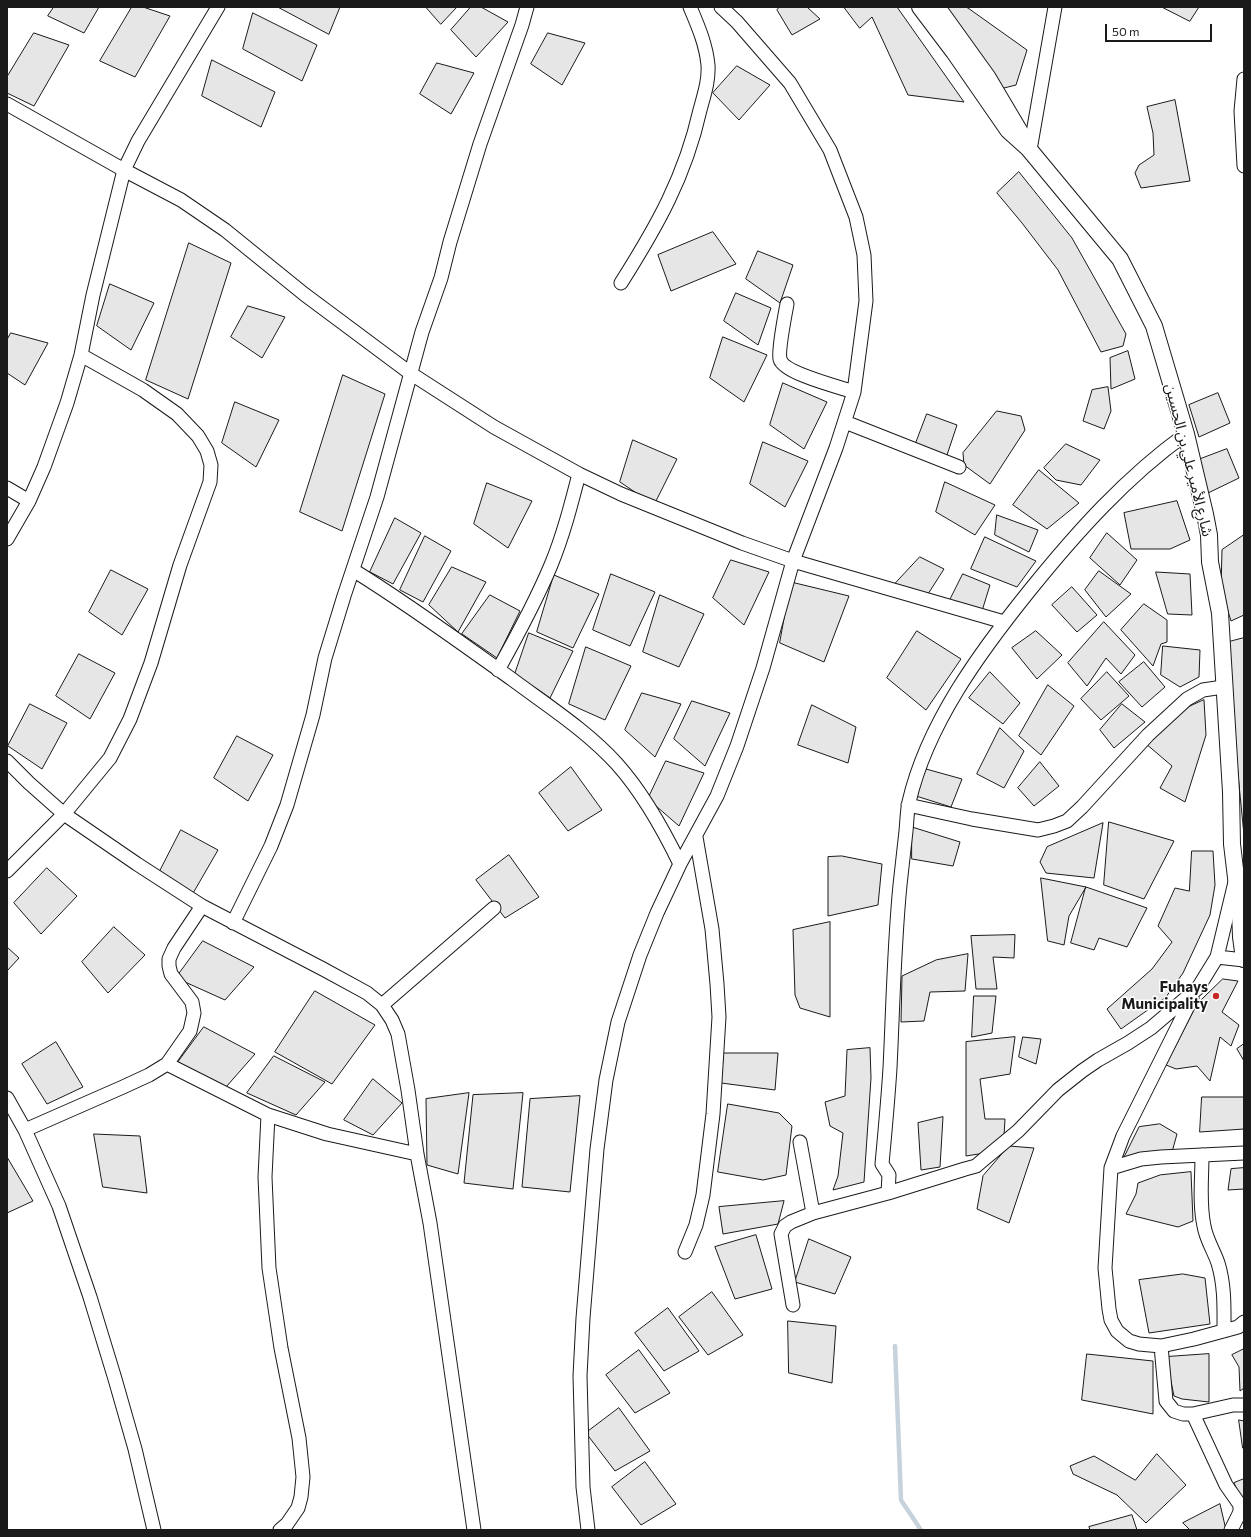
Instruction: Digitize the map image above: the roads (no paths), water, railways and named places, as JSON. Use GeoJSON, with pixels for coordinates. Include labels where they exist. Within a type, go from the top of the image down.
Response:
{"type":"FeatureCollection","features":[{"type":"Feature","properties":{"kind":"street"},"geometry":{"type":"LineString","coordinates":[[7,539],[29,501],[44,466],[67,403],[81,355],[93,295],[124,170],[138,141],[218,7]]}},
{"type":"Feature","properties":{"kind":"street"},"geometry":{"type":"LineString","coordinates":[[233,923],[271,846],[287,804],[313,715],[325,658],[377,497],[422,332],[440,278],[480,144],[522,26],[527,7]]}},
{"type":"Feature","properties":{"kind":"street"},"geometry":{"type":"LineString","coordinates":[[620,283],[648,240],[670,198],[681,173],[698,122],[708,82],[708,66],[702,36],[690,7]]}},
{"type":"Feature","properties":{"kind":"street"},"geometry":{"type":"LineString","coordinates":[[588,1530],[583,1487],[580,1376],[588,1248],[597,1149],[606,1080],[618,1022],[640,955],[657,913],[680,864],[717,796],[737,746],[762,668],[793,561],[845,422],[854,392],[866,301],[864,255],[856,217],[830,150],[790,84],[737,22],[721,7]]}},
{"type":"Feature","properties":{"kind":"street","name":"شارع الأمير علي بن الحسين"},"geometry":{"type":"LineString","coordinates":[[920,7],[954,52],[1008,130],[1029,149],[1120,259],[1154,326],[1186,434],[1209,535],[1210,562],[1220,613],[1223,687],[1231,792],[1232,844],[1244,959]]}},
{"type":"Feature","properties":{"kind":"street","name":"شارع الأمير علي بن الحسين"},"geometry":{"type":"LineString","coordinates":[[937,7],[988,78],[1017,124],[1029,149]]}},
{"type":"Feature","properties":{"kind":"street"},"geometry":{"type":"LineString","coordinates":[[1029,149],[1055,7]]}},
{"type":"Feature","properties":{"kind":"street"},"geometry":{"type":"LineString","coordinates":[[1244,78],[1241,111],[1244,166]]}},
{"type":"Feature","properties":{"kind":"street"},"geometry":{"type":"LineString","coordinates":[[7,104],[124,170],[181,200],[225,230],[304,294],[410,373],[494,427],[579,474],[620,494],[742,543],[793,561],[1004,622]]}},
{"type":"Feature","properties":{"kind":"street"},"geometry":{"type":"LineString","coordinates":[[787,304],[780,349],[780,359],[783,365],[798,374],[854,392]]}},
{"type":"Feature","properties":{"kind":"street"},"geometry":{"type":"LineString","coordinates":[[7,871],[64,814],[110,758],[130,719],[151,663],[180,565],[210,482],[210,465],[207,451],[198,436],[177,414],[143,390],[81,355]]}},
{"type":"Feature","properties":{"kind":"street"},"geometry":{"type":"LineString","coordinates":[[845,422],[959,466]]}},
{"type":"Feature","properties":{"kind":"street"},"geometry":{"type":"LineString","coordinates":[[888,1193],[889,1175],[882,1164],[890,1070],[898,911],[908,805],[915,779],[926,749],[953,699],[1004,622],[1057,556],[1097,512],[1164,450],[1186,434]]}},
{"type":"Feature","properties":{"kind":"street"},"geometry":{"type":"LineString","coordinates":[[498,670],[523,625],[551,565],[568,514],[579,474]]}},
{"type":"Feature","properties":{"kind":"street"},"geometry":{"type":"LineString","coordinates":[[7,488],[29,501]]}},
{"type":"Feature","properties":{"kind":"street"},"geometry":{"type":"LineString","coordinates":[[353,570],[408,605],[597,743],[617,764],[637,789],[667,836],[680,864]]}},
{"type":"Feature","properties":{"kind":"street"},"geometry":{"type":"LineString","coordinates":[[908,805],[972,819],[1038,830],[1054,826],[1066,821],[1082,807],[1148,735],[1187,699],[1203,690],[1223,687]]}},
{"type":"Feature","properties":{"kind":"street"},"geometry":{"type":"LineString","coordinates":[[7,760],[29,783],[64,814],[137,864],[202,906],[367,993],[382,1005],[392,1020],[398,1034],[408,1090],[416,1154],[440,1287],[474,1530]]}},
{"type":"Feature","properties":{"kind":"street"},"geometry":{"type":"LineString","coordinates":[[685,1252],[696,1225],[704,1195],[713,1114],[719,1017],[712,929],[696,837]]}},
{"type":"Feature","properties":{"kind":"street"},"geometry":{"type":"LineString","coordinates":[[1236,877],[1216,957],[1182,1015],[1123,1136],[1111,1168],[1105,1268],[1106,1289],[1111,1320],[1117,1330],[1129,1341],[1139,1344],[1161,1346],[1238,1327],[1244,1322]]}},
{"type":"Feature","properties":{"kind":"street"},"geometry":{"type":"LineString","coordinates":[[24,1130],[123,1087],[167,1064],[190,1031],[194,1013],[192,1002],[171,974],[169,959],[174,948],[202,906]]}},
{"type":"Feature","properties":{"kind":"street"},"geometry":{"type":"LineString","coordinates":[[382,1005],[494,908]]}},
{"type":"Feature","properties":{"kind":"street"},"geometry":{"type":"LineString","coordinates":[[1216,957],[1244,959]]}},
{"type":"Feature","properties":{"kind":"street"},"geometry":{"type":"LineString","coordinates":[[793,1305],[781,1234],[785,1226],[813,1213],[888,1193],[976,1166],[1018,1131],[1058,1090],[1098,1060],[1152,1028],[1198,988]]}},
{"type":"Feature","properties":{"kind":"street"},"geometry":{"type":"LineString","coordinates":[[167,1064],[268,1115],[327,1134],[416,1154]]}},
{"type":"Feature","properties":{"kind":"street"},"geometry":{"type":"LineString","coordinates":[[7,1098],[24,1130],[59,1206],[90,1297],[116,1379],[154,1530]]}},
{"type":"Feature","properties":{"kind":"street"},"geometry":{"type":"LineString","coordinates":[[268,1115],[265,1177],[269,1268],[280,1348],[299,1438],[303,1477],[301,1497],[298,1508],[287,1524],[280,1530]]}},
{"type":"Feature","properties":{"kind":"street"},"geometry":{"type":"LineString","coordinates":[[800,1142],[813,1213]]}},
{"type":"Feature","properties":{"kind":"street"},"geometry":{"type":"LineString","coordinates":[[1111,1168],[1141,1159],[1244,1154]]}},
{"type":"Feature","properties":{"kind":"street"},"geometry":{"type":"LineString","coordinates":[[1202,1155],[1201,1212],[1204,1228],[1218,1261],[1224,1290],[1224,1331]]}},
{"type":"Feature","properties":{"kind":"street"},"geometry":{"type":"LineString","coordinates":[[1161,1346],[1166,1401],[1174,1411],[1183,1414],[1194,1414],[1233,1405],[1244,1405]]}},
{"type":"Feature","properties":{"kind":"street"},"geometry":{"type":"LineString","coordinates":[[1194,1414],[1226,1485],[1240,1505],[1240,1512],[1231,1530]]}},
{"type":"Feature","properties":{"kind":"waterway"},"geometry":{"type":"LineString","coordinates":[[895,1346],[901,1500],[921,1530]]}},
{"type":"Feature","properties":{"kind":"place","name":"Fuhays Municipality"},"geometry":{"type":"Point","coordinates":[1216,996]}}]}
